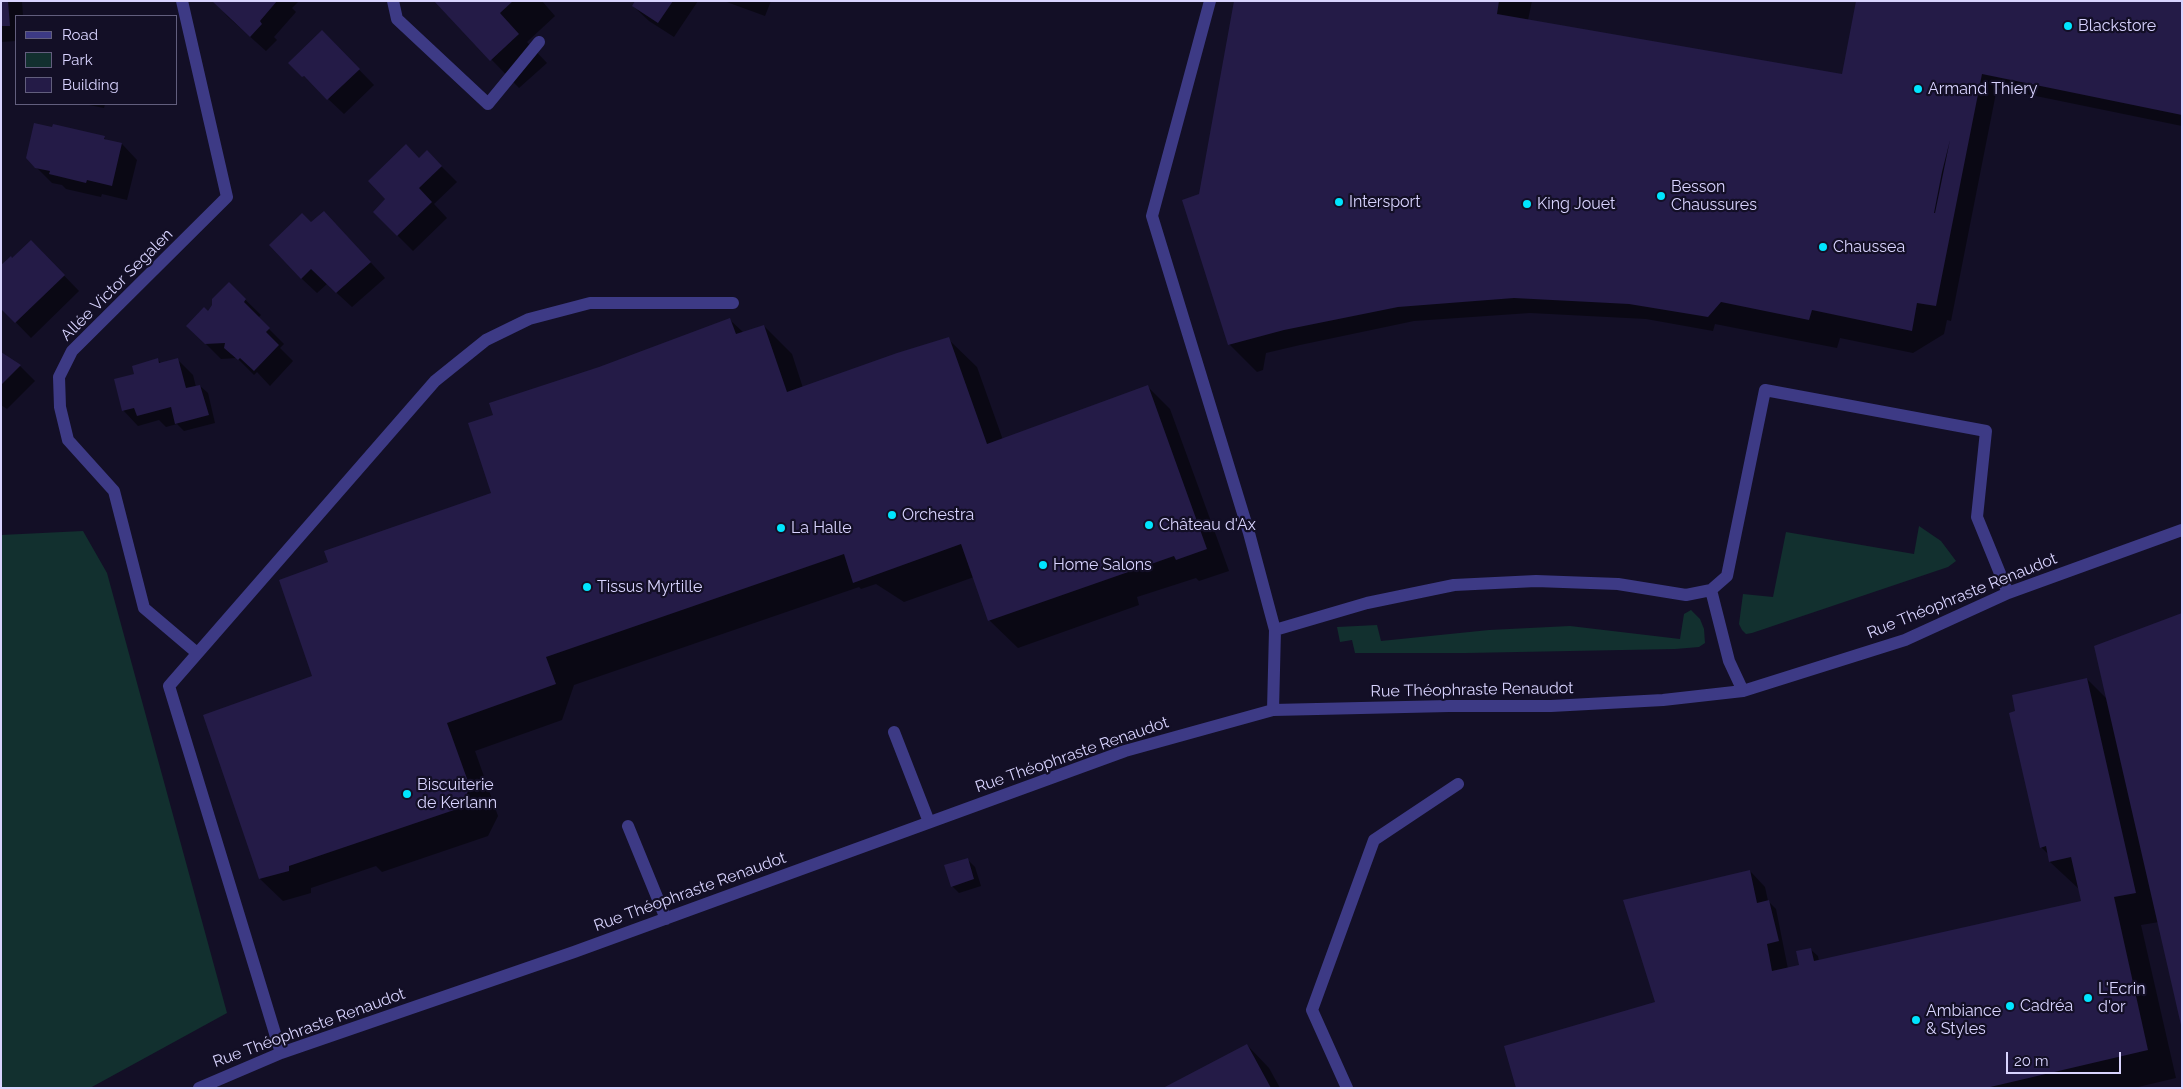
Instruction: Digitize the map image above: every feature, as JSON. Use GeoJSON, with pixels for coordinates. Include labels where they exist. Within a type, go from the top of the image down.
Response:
{"type":"FeatureCollection","features":[{"type":"Feature","properties":{"kind":"street","name":"Allée Victor Segalen"},"geometry":{"type":"LineString","coordinates":[[182,1],[227,197],[72,351],[59,377],[60,407],[68,440],[114,491],[144,608],[197,653]]}},
{"type":"Feature","properties":{"kind":"street"},"geometry":{"type":"LineString","coordinates":[[393,1],[397,19],[488,104],[539,42]]}},
{"type":"Feature","properties":{"kind":"street"},"geometry":{"type":"LineString","coordinates":[[1210,1],[1152,216],[1249,533],[1275,630],[1273,710]]}},
{"type":"Feature","properties":{"kind":"street"},"geometry":{"type":"LineString","coordinates":[[280,1053],[169,686],[435,381],[486,340],[529,319],[590,303],[733,303]]}},
{"type":"Feature","properties":{"kind":"street"},"geometry":{"type":"LineString","coordinates":[[1275,630],[1367,602],[1454,584],[1536,581],[1618,584],[1686,595],[1711,590],[1727,576],[1765,390],[1986,431],[1977,518],[2008,593]]}},
{"type":"Feature","properties":{"kind":"street","name":"Rue Théophraste Renaudot"},"geometry":{"type":"LineString","coordinates":[[199,1088],[280,1053],[574,952],[1125,750],[1273,710],[1551,706],[1663,700],[1743,691],[1905,640],[2008,593],[2182,530]]}},
{"type":"Feature","properties":{"kind":"street"},"geometry":{"type":"LineString","coordinates":[[1711,590],[1729,661],[1743,691]]}},
{"type":"Feature","properties":{"kind":"street"},"geometry":{"type":"LineString","coordinates":[[894,732],[929,822]]}},
{"type":"Feature","properties":{"kind":"street"},"geometry":{"type":"LineString","coordinates":[[1347,1088],[1312,1010],[1374,840],[1458,784]]}},
{"type":"Feature","properties":{"kind":"street"},"geometry":{"type":"LineString","coordinates":[[628,826],[666,919]]}},
{"type":"Feature","properties":{"kind":"green space"},"geometry":{"type":"Polygon","coordinates":[[[1919,526],[1941,541],[1956,561],[1948,567],[1752,633],[1746,634],[1742,630],[1739,624],[1743,594],[1773,597],[1786,532],[1914,554],[1919,526]]]}},
{"type":"Feature","properties":{"kind":"green space"},"geometry":{"type":"Polygon","coordinates":[[[83,531],[107,573],[227,1013],[90,1088],[1,1088],[1,535],[83,531]]]}},
{"type":"Feature","properties":{"kind":"green space"},"geometry":{"type":"Polygon","coordinates":[[[1691,610],[1700,619],[1704,629],[1705,643],[1699,647],[1675,649],[1355,653],[1352,640],[1340,642],[1337,627],[1377,625],[1381,641],[1489,630],[1570,626],[1680,639],[1684,614],[1691,610]]]}},
{"type":"Feature","properties":{"kind":"building"},"geometry":{"type":"Polygon","coordinates":[[[1,1],[8,1],[10,26],[1,26],[1,1]]]}},
{"type":"Feature","properties":{"kind":"building"},"geometry":{"type":"Polygon","coordinates":[[[212,1],[277,1],[260,21],[262,24],[250,37],[212,1]]]}},
{"type":"Feature","properties":{"kind":"building"},"geometry":{"type":"Polygon","coordinates":[[[434,1],[513,1],[500,13],[519,34],[490,61],[434,1]]]}},
{"type":"Feature","properties":{"kind":"building"},"geometry":{"type":"Polygon","coordinates":[[[635,1],[673,1],[658,23],[632,6],[635,1]]]}},
{"type":"Feature","properties":{"kind":"building"},"geometry":{"type":"Polygon","coordinates":[[[1234,1],[1499,1],[1497,14],[1842,74],[1856,1],[2182,1],[2182,115],[1982,74],[1936,306],[1917,303],[1912,331],[1812,310],[1809,320],[1721,302],[1708,317],[1629,304],[1514,298],[1398,307],[1284,330],[1228,345],[1182,200],[1199,194],[1234,1]],[[1950,140],[1942,172],[1935,213],[1950,140]]]}},
{"type":"Feature","properties":{"kind":"building"},"geometry":{"type":"Polygon","coordinates":[[[322,30],[360,69],[327,100],[304,76],[302,77],[288,63],[322,30]]]}},
{"type":"Feature","properties":{"kind":"building"},"geometry":{"type":"Polygon","coordinates":[[[34,123],[52,127],[53,124],[105,136],[104,139],[122,143],[112,186],[87,180],[86,183],[49,174],[50,171],[35,168],[26,158],[34,123]]]}},
{"type":"Feature","properties":{"kind":"building"},"geometry":{"type":"Polygon","coordinates":[[[406,144],[419,158],[427,150],[442,166],[419,188],[432,202],[397,236],[373,212],[385,199],[368,181],[406,144]]]}},
{"type":"Feature","properties":{"kind":"building"},"geometry":{"type":"Polygon","coordinates":[[[324,211],[371,262],[336,293],[311,269],[301,279],[269,245],[302,213],[311,222],[324,211]]]}},
{"type":"Feature","properties":{"kind":"building"},"geometry":{"type":"Polygon","coordinates":[[[31,240],[65,275],[15,323],[1,309],[1,265],[11,256],[12,258],[31,240]]]}},
{"type":"Feature","properties":{"kind":"building"},"geometry":{"type":"Polygon","coordinates":[[[229,282],[246,299],[244,302],[270,328],[266,332],[279,345],[254,371],[240,358],[238,360],[224,348],[225,343],[205,344],[186,326],[204,307],[208,311],[212,305],[212,299],[229,282]]]}},
{"type":"Feature","properties":{"kind":"building"},"geometry":{"type":"Polygon","coordinates":[[[730,318],[736,334],[764,325],[787,392],[897,353],[949,337],[987,444],[1148,385],[1207,549],[1176,560],[1174,556],[988,621],[961,544],[853,583],[844,554],[546,657],[556,684],[447,723],[470,787],[460,808],[289,866],[289,871],[259,879],[203,715],[312,676],[279,580],[328,562],[324,551],[491,493],[468,423],[493,415],[489,403],[599,367],[730,318]]]}},
{"type":"Feature","properties":{"kind":"building"},"geometry":{"type":"Polygon","coordinates":[[[1,352],[21,365],[1,385],[1,352]]]}},
{"type":"Feature","properties":{"kind":"building"},"geometry":{"type":"Polygon","coordinates":[[[158,358],[159,363],[178,358],[186,388],[200,385],[209,415],[175,424],[171,407],[137,416],[134,408],[122,411],[114,379],[134,374],[132,366],[158,358]]]}},
{"type":"Feature","properties":{"kind":"building"},"geometry":{"type":"Polygon","coordinates":[[[2182,613],[2182,1024],[2181,1025],[2094,646],[2182,613]]]}},
{"type":"Feature","properties":{"kind":"building"},"geometry":{"type":"Polygon","coordinates":[[[2087,678],[2136,893],[2114,897],[2148,1050],[1986,1088],[1516,1088],[1504,1046],[1655,1002],[1623,900],[1750,870],[1757,903],[1769,900],[1779,941],[1767,944],[1772,971],[1799,965],[1796,951],[1811,948],[1814,961],[2081,901],[2071,857],[2049,862],[2046,846],[2040,848],[2009,713],[2015,711],[2012,695],[2087,678]]]}},
{"type":"Feature","properties":{"kind":"building"},"geometry":{"type":"Polygon","coordinates":[[[968,858],[974,879],[951,887],[944,865],[968,858]]]}},
{"type":"Feature","properties":{"kind":"building"},"geometry":{"type":"Polygon","coordinates":[[[1247,1044],[1271,1088],[1163,1088],[1247,1044]]]}},
{"type":"Feature","properties":{"kind":"place","name":"Blackstore"},"geometry":{"type":"Point","coordinates":[2068,26]}},
{"type":"Feature","properties":{"kind":"place","name":"Armand Thiery"},"geometry":{"type":"Point","coordinates":[1918,89]}},
{"type":"Feature","properties":{"kind":"place","name":"Besson Chaussures"},"geometry":{"type":"Point","coordinates":[1661,196]}},
{"type":"Feature","properties":{"kind":"place","name":"Intersport"},"geometry":{"type":"Point","coordinates":[1339,202]}},
{"type":"Feature","properties":{"kind":"place","name":"King Jouet"},"geometry":{"type":"Point","coordinates":[1527,204]}},
{"type":"Feature","properties":{"kind":"place","name":"Chaussea"},"geometry":{"type":"Point","coordinates":[1823,247]}},
{"type":"Feature","properties":{"kind":"place","name":"Orchestra"},"geometry":{"type":"Point","coordinates":[892,515]}},
{"type":"Feature","properties":{"kind":"place","name":"Château d'Ax"},"geometry":{"type":"Point","coordinates":[1149,525]}},
{"type":"Feature","properties":{"kind":"place","name":"La Halle"},"geometry":{"type":"Point","coordinates":[781,528]}},
{"type":"Feature","properties":{"kind":"place","name":"Home Salons"},"geometry":{"type":"Point","coordinates":[1043,565]}},
{"type":"Feature","properties":{"kind":"place","name":"Tissus Myrtille"},"geometry":{"type":"Point","coordinates":[587,587]}},
{"type":"Feature","properties":{"kind":"place","name":"Biscuiterie de Kerlann"},"geometry":{"type":"Point","coordinates":[407,794]}},
{"type":"Feature","properties":{"kind":"place","name":"L'Ecrin d'or"},"geometry":{"type":"Point","coordinates":[2088,998]}},
{"type":"Feature","properties":{"kind":"place","name":"Cadréa"},"geometry":{"type":"Point","coordinates":[2010,1006]}},
{"type":"Feature","properties":{"kind":"place","name":"Ambiance & Styles"},"geometry":{"type":"Point","coordinates":[1916,1020]}}]}
